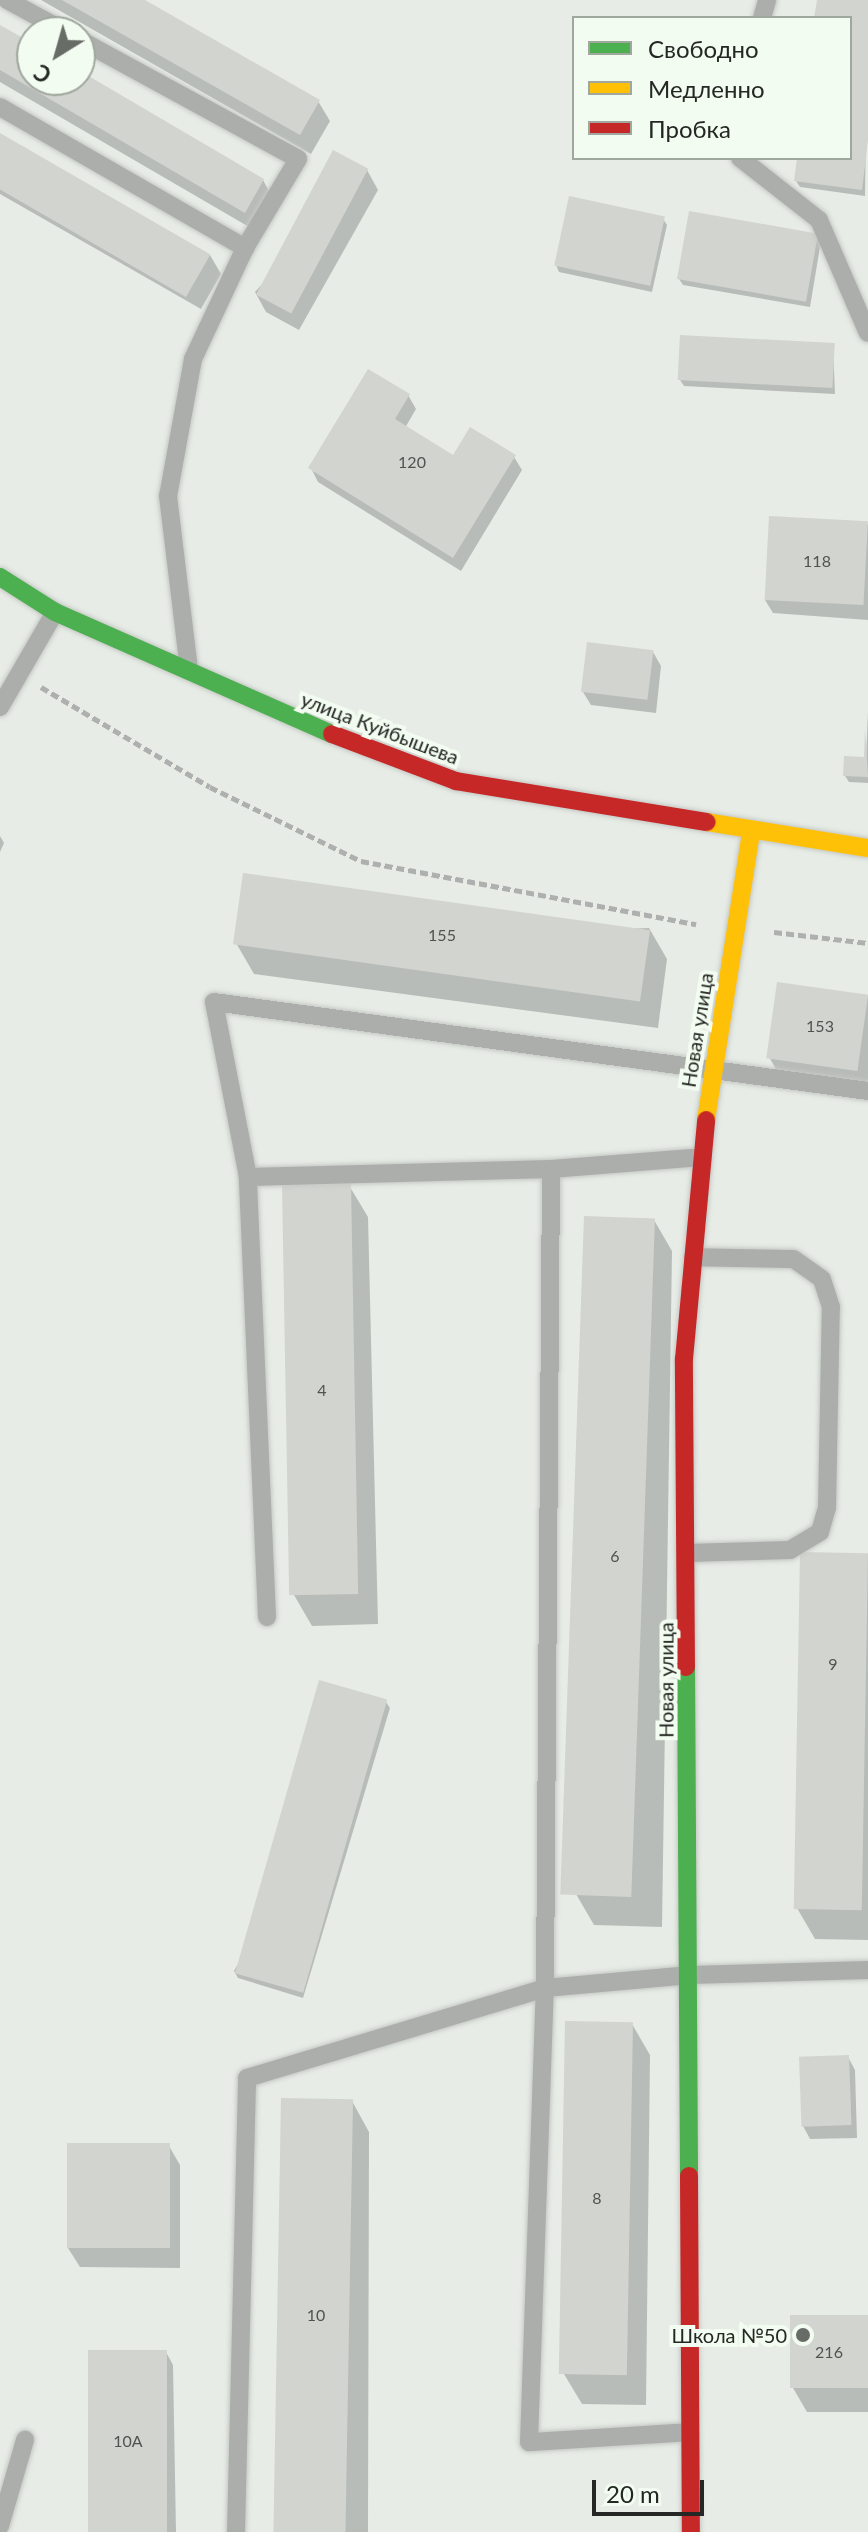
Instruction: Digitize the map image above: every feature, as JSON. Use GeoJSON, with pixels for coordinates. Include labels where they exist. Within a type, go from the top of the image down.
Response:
{"type":"FeatureCollection","features":[{"type":"Feature","properties":{"kind":"street","name":"улица Куйбышева"},"geometry":{"type":"LineString","coordinates":[[0,577],[55,612],[300,722],[456,781],[751,832],[868,848]]}},
{"type":"Feature","properties":{"kind":"street","name":"Новая улица"},"geometry":{"type":"LineString","coordinates":[[691,2532],[684,1359],[711,1072],[751,832]]}},
{"type":"Feature","properties":{"kind":"lane"},"geometry":{"type":"LineString","coordinates":[[7,0],[36,16]]}},
{"type":"Feature","properties":{"kind":"lane"},"geometry":{"type":"LineString","coordinates":[[96,49],[298,159],[245,248],[193,359],[168,496],[189,670]]}},
{"type":"Feature","properties":{"kind":"lane"},"geometry":{"type":"LineString","coordinates":[[0,107],[245,248]]}},
{"type":"Feature","properties":{"kind":"lane"},"geometry":{"type":"LineString","coordinates":[[743,160],[819,220],[868,333]]}},
{"type":"Feature","properties":{"kind":"lane"},"geometry":{"type":"LineString","coordinates":[[0,707],[55,612]]}},
{"type":"Feature","properties":{"kind":"lane"},"geometry":{"type":"LineString","coordinates":[[267,1617],[248,1177],[214,1002],[868,1091]]}},
{"type":"Feature","properties":{"kind":"lane"},"geometry":{"type":"LineString","coordinates":[[248,1177],[551,1169],[702,1157]]}},
{"type":"Feature","properties":{"kind":"lane"},"geometry":{"type":"LineString","coordinates":[[551,1169],[545,1988],[529,2442],[690,2432]]}},
{"type":"Feature","properties":{"kind":"lane"},"geometry":{"type":"LineString","coordinates":[[687,1553],[790,1550],[820,1532],[827,1507],[831,1307],[822,1279],[793,1259],[693,1257]]}},
{"type":"Feature","properties":{"kind":"lane"},"geometry":{"type":"LineString","coordinates":[[236,2532],[247,2078],[545,1988],[690,1975],[868,1970]]}},
{"type":"Feature","properties":{"kind":"lane"},"geometry":{"type":"LineString","coordinates":[[0,2526],[25,2440]]}},
{"type":"Feature","properties":{"kind":"path"},"geometry":{"type":"LineString","coordinates":[[19,674],[210,787],[361,861],[676,923],[868,943]]}},
{"type":"Feature","properties":{"kind":"building"},"geometry":{"type":"Polygon","coordinates":[[[62,0],[145,0],[320,100],[300,135],[96,19],[96,16],[90,16],[62,0]]]}},
{"type":"Feature","properties":{"kind":"building"},"geometry":{"type":"Polygon","coordinates":[[[817,0],[868,0],[868,140],[862,190],[794,181],[797,160],[852,160],[852,16],[814,16],[817,0]]]}},
{"type":"Feature","properties":{"kind":"building"},"geometry":{"type":"Polygon","coordinates":[[[0,25],[16,34],[16,79],[0,70],[0,25]]]}},
{"type":"Feature","properties":{"kind":"building"},"geometry":{"type":"Polygon","coordinates":[[[96,80],[264,179],[245,213],[45,96],[96,96],[96,80]]]}},
{"type":"Feature","properties":{"kind":"building"},"geometry":{"type":"Polygon","coordinates":[[[0,133],[210,254],[186,297],[0,190],[0,133]]]}},
{"type":"Feature","properties":{"kind":"building"},"geometry":{"type":"Polygon","coordinates":[[[333,150],[368,169],[291,314],[256,295],[333,150]]]}},
{"type":"Feature","properties":{"kind":"building"},"geometry":{"type":"Polygon","coordinates":[[[569,196],[665,216],[650,286],[554,265],[569,196]]]}},
{"type":"Feature","properties":{"kind":"building"},"geometry":{"type":"Polygon","coordinates":[[[689,211],[818,234],[806,302],[677,279],[689,211]]]}},
{"type":"Feature","properties":{"kind":"building"},"geometry":{"type":"Polygon","coordinates":[[[680,335],[835,343],[832,388],[678,380],[680,335]]]}},
{"type":"Feature","properties":{"kind":"building"},"geometry":{"type":"Polygon","coordinates":[[[368,369],[410,394],[395,419],[453,455],[470,427],[516,455],[453,558],[308,468],[368,369]]]}},
{"type":"Feature","properties":{"kind":"building"},"geometry":{"type":"Polygon","coordinates":[[[769,516],[868,521],[863,605],[765,600],[769,516]]]}},
{"type":"Feature","properties":{"kind":"building"},"geometry":{"type":"Polygon","coordinates":[[[587,642],[654,650],[647,700],[581,692],[587,642]]]}},
{"type":"Feature","properties":{"kind":"building"},"geometry":{"type":"Polygon","coordinates":[[[865,728],[868,777],[843,776],[844,756],[864,757],[865,728]]]}},
{"type":"Feature","properties":{"kind":"building"},"geometry":{"type":"Polygon","coordinates":[[[243,873],[650,930],[640,1001],[233,944],[243,873]]]}},
{"type":"Feature","properties":{"kind":"building"},"geometry":{"type":"Polygon","coordinates":[[[777,982],[868,995],[857,1071],[766,1058],[777,982]]]}},
{"type":"Feature","properties":{"kind":"building"},"geometry":{"type":"Polygon","coordinates":[[[351,1184],[358,1594],[289,1595],[282,1185],[351,1184]]]}},
{"type":"Feature","properties":{"kind":"building"},"geometry":{"type":"Polygon","coordinates":[[[584,1216],[655,1218],[631,1897],[560,1895],[584,1216]]]}},
{"type":"Feature","properties":{"kind":"building"},"geometry":{"type":"Polygon","coordinates":[[[800,1552],[868,1553],[862,1910],[794,1909],[800,1552]]]}},
{"type":"Feature","properties":{"kind":"building"},"geometry":{"type":"Polygon","coordinates":[[[319,1680],[387,1700],[303,1993],[235,1973],[319,1680]]]}},
{"type":"Feature","properties":{"kind":"building"},"geometry":{"type":"Polygon","coordinates":[[[565,2021],[633,2022],[627,2375],[559,2374],[565,2021]]]}},
{"type":"Feature","properties":{"kind":"building"},"geometry":{"type":"Polygon","coordinates":[[[849,2055],[851,2125],[801,2127],[799,2057],[849,2055]]]}},
{"type":"Feature","properties":{"kind":"building"},"geometry":{"type":"Polygon","coordinates":[[[281,2098],[353,2099],[345,2532],[273,2532],[281,2098]]]}},
{"type":"Feature","properties":{"kind":"building"},"geometry":{"type":"Polygon","coordinates":[[[67,2143],[170,2143],[170,2248],[67,2248],[67,2143]]]}},
{"type":"Feature","properties":{"kind":"building"},"geometry":{"type":"Polygon","coordinates":[[[790,2315],[868,2315],[868,2388],[790,2388],[790,2315]]]}},
{"type":"Feature","properties":{"kind":"building"},"geometry":{"type":"Polygon","coordinates":[[[88,2350],[167,2350],[167,2532],[88,2532],[88,2350]]]}},
{"type":"Feature","properties":{"kind":"traffic: fast"},"geometry":{"type":"LineString","coordinates":[[0,577],[55,612],[332,734]]}},
{"type":"Feature","properties":{"kind":"traffic: fast"},"geometry":{"type":"LineString","coordinates":[[686,1667],[689,2176]]}},
{"type":"Feature","properties":{"kind":"traffic: slow"},"geometry":{"type":"LineString","coordinates":[[707,822],[868,848]]}},
{"type":"Feature","properties":{"kind":"traffic: slow"},"geometry":{"type":"LineString","coordinates":[[706,1120],[751,832]]}},
{"type":"Feature","properties":{"kind":"traffic: jam"},"geometry":{"type":"LineString","coordinates":[[332,734],[456,781],[707,822]]}},
{"type":"Feature","properties":{"kind":"traffic: jam"},"geometry":{"type":"LineString","coordinates":[[686,1667],[684,1359],[706,1120]]}},
{"type":"Feature","properties":{"kind":"traffic: jam"},"geometry":{"type":"LineString","coordinates":[[689,2176],[691,2532]]}},
{"type":"Feature","properties":{"kind":"place","name":"Школа №50"},"geometry":{"type":"Point","coordinates":[803,2335]}}]}
